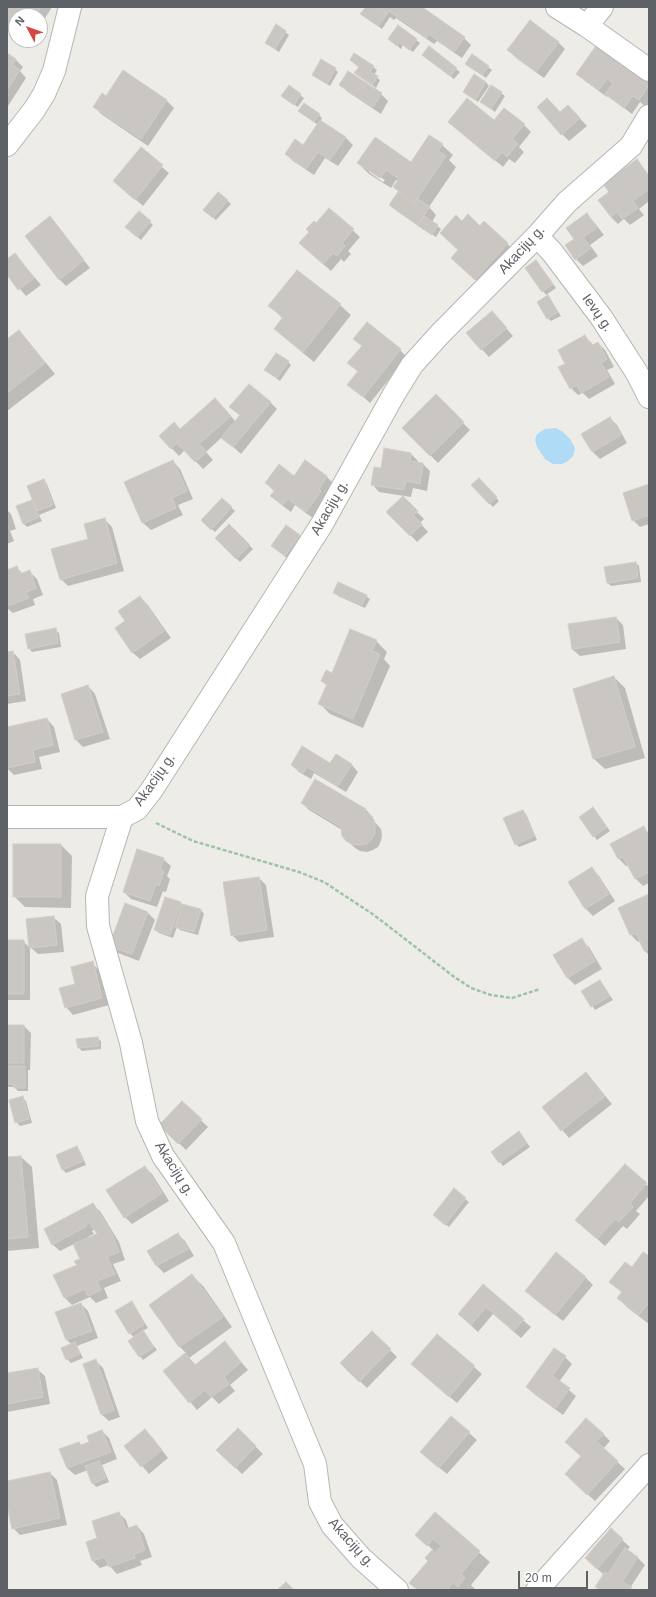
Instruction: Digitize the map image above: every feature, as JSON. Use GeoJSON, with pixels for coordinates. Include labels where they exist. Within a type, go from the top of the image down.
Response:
{"type":"FeatureCollection","features":[{"type":"Feature","properties":{"kind":"street"},"geometry":{"type":"LineString","coordinates":[[7,145],[44,94],[54,71],[70,7]]}},
{"type":"Feature","properties":{"kind":"street"},"geometry":{"type":"LineString","coordinates":[[556,7],[587,26],[649,70]]}},
{"type":"Feature","properties":{"kind":"street"},"geometry":{"type":"LineString","coordinates":[[587,26],[602,7]]}},
{"type":"Feature","properties":{"kind":"street","name":"Akacijų g."},"geometry":{"type":"LineString","coordinates":[[398,1590],[361,1558],[332,1525],[320,1502],[315,1464],[224,1243],[163,1156],[147,1121],[131,1043],[98,926],[97,896],[130,813],[151,790],[322,524],[394,394],[412,366],[440,334],[537,236],[567,202],[631,146],[649,116]]}},
{"type":"Feature","properties":{"kind":"street","name":"Ievų g."},"geometry":{"type":"LineString","coordinates":[[537,236],[552,252],[602,317],[637,373],[649,397]]}},
{"type":"Feature","properties":{"kind":"street"},"geometry":{"type":"LineString","coordinates":[[7,817],[130,813]]}},
{"type":"Feature","properties":{"kind":"street"},"geometry":{"type":"LineString","coordinates":[[537,1590],[649,1465]]}},
{"type":"Feature","properties":{"kind":"path"},"geometry":{"type":"LineString","coordinates":[[130,813],[193,841],[299,872],[324,882],[374,915],[453,976],[471,988],[491,995],[512,998],[540,989]]}},
{"type":"Feature","properties":{"kind":"water"},"geometry":{"type":"Polygon","coordinates":[[[556,428],[570,439],[575,448],[573,456],[562,464],[553,464],[545,459],[537,447],[535,440],[537,434],[545,429],[556,428]]]}},
{"type":"Feature","properties":{"kind":"building"},"geometry":{"type":"Polygon","coordinates":[[[7,7],[41,7],[8,8],[8,29],[7,7]]]}},
{"type":"Feature","properties":{"kind":"building"},"geometry":{"type":"Polygon","coordinates":[[[366,7],[377,7],[387,14],[378,26],[360,14],[366,7]]]}},
{"type":"Feature","properties":{"kind":"building"},"geometry":{"type":"Polygon","coordinates":[[[377,7],[422,7],[465,37],[454,52],[429,34],[427,38],[389,11],[387,14],[377,7]]]}},
{"type":"Feature","properties":{"kind":"building"},"geometry":{"type":"Polygon","coordinates":[[[530,20],[559,42],[536,72],[507,50],[530,20]]]}},
{"type":"Feature","properties":{"kind":"building"},"geometry":{"type":"Polygon","coordinates":[[[276,24],[286,31],[275,49],[265,43],[276,24]]]}},
{"type":"Feature","properties":{"kind":"building"},"geometry":{"type":"Polygon","coordinates":[[[398,25],[417,39],[409,50],[399,42],[397,46],[388,39],[398,25]]]}},
{"type":"Feature","properties":{"kind":"building"},"geometry":{"type":"Polygon","coordinates":[[[598,43],[649,79],[649,85],[639,100],[633,96],[624,108],[605,94],[613,83],[607,79],[599,90],[576,74],[598,43]]]}},
{"type":"Feature","properties":{"kind":"building"},"geometry":{"type":"Polygon","coordinates":[[[429,46],[457,68],[450,76],[422,55],[429,46]]]}},
{"type":"Feature","properties":{"kind":"building"},"geometry":{"type":"Polygon","coordinates":[[[7,53],[16,59],[12,65],[20,70],[7,90],[7,53]]]}},
{"type":"Feature","properties":{"kind":"building"},"geometry":{"type":"Polygon","coordinates":[[[354,53],[374,66],[370,72],[378,76],[372,85],[354,73],[359,67],[350,60],[354,53]]]}},
{"type":"Feature","properties":{"kind":"building"},"geometry":{"type":"Polygon","coordinates":[[[472,54],[489,66],[482,75],[465,64],[472,54]]]}},
{"type":"Feature","properties":{"kind":"building"},"geometry":{"type":"Polygon","coordinates":[[[321,59],[336,68],[327,84],[312,75],[321,59]]]}},
{"type":"Feature","properties":{"kind":"building"},"geometry":{"type":"Polygon","coordinates":[[[123,70],[167,100],[141,139],[93,107],[102,93],[106,96],[123,70]]]}},
{"type":"Feature","properties":{"kind":"building"},"geometry":{"type":"Polygon","coordinates":[[[348,71],[382,93],[373,107],[339,85],[348,71]]]}},
{"type":"Feature","properties":{"kind":"building"},"geometry":{"type":"Polygon","coordinates":[[[474,74],[486,82],[475,100],[463,92],[474,74]]]}},
{"type":"Feature","properties":{"kind":"building"},"geometry":{"type":"Polygon","coordinates":[[[289,85],[301,94],[294,105],[281,96],[289,85]]]}},
{"type":"Feature","properties":{"kind":"building"},"geometry":{"type":"Polygon","coordinates":[[[491,85],[502,92],[491,109],[480,102],[491,85]]]}},
{"type":"Feature","properties":{"kind":"building"},"geometry":{"type":"Polygon","coordinates":[[[467,98],[494,120],[504,108],[525,124],[512,139],[518,144],[507,157],[502,152],[495,161],[448,122],[467,98]]]}},
{"type":"Feature","properties":{"kind":"building"},"geometry":{"type":"Polygon","coordinates":[[[547,98],[560,112],[568,105],[580,118],[561,135],[537,107],[547,98]]]}},
{"type":"Feature","properties":{"kind":"building"},"geometry":{"type":"Polygon","coordinates":[[[304,103],[320,114],[314,122],[298,111],[304,103]]]}},
{"type":"Feature","properties":{"kind":"building"},"geometry":{"type":"Polygon","coordinates":[[[320,120],[346,137],[330,160],[318,152],[306,169],[285,154],[295,139],[303,145],[320,120]]]}},
{"type":"Feature","properties":{"kind":"building"},"geometry":{"type":"Polygon","coordinates":[[[429,135],[443,144],[438,151],[446,156],[415,202],[393,187],[399,179],[386,170],[380,178],[357,163],[375,137],[411,162],[429,135]]]}},
{"type":"Feature","properties":{"kind":"building"},"geometry":{"type":"Polygon","coordinates":[[[141,147],[163,165],[135,200],[113,181],[141,147]]]}},
{"type":"Feature","properties":{"kind":"building"},"geometry":{"type":"Polygon","coordinates":[[[637,159],[649,176],[649,189],[633,201],[638,208],[622,219],[617,212],[611,217],[598,200],[609,192],[603,184],[637,159]]]}},
{"type":"Feature","properties":{"kind":"building"},"geometry":{"type":"Polygon","coordinates":[[[218,192],[228,200],[213,218],[203,210],[218,192]]]}},
{"type":"Feature","properties":{"kind":"building"},"geometry":{"type":"Polygon","coordinates":[[[398,192],[415,204],[418,199],[430,207],[417,225],[389,205],[398,192]]]}},
{"type":"Feature","properties":{"kind":"building"},"geometry":{"type":"Polygon","coordinates":[[[329,208],[354,229],[342,243],[345,246],[337,256],[333,253],[323,264],[299,243],[309,232],[306,229],[314,221],[316,223],[329,208]]]}},
{"type":"Feature","properties":{"kind":"building"},"geometry":{"type":"Polygon","coordinates":[[[139,211],[151,221],[137,237],[125,227],[139,211]]]}},
{"type":"Feature","properties":{"kind":"building"},"geometry":{"type":"Polygon","coordinates":[[[587,213],[597,228],[583,237],[591,248],[575,260],[565,245],[574,239],[566,228],[587,213]]]}},
{"type":"Feature","properties":{"kind":"building"},"geometry":{"type":"Polygon","coordinates":[[[468,214],[480,226],[484,221],[508,243],[475,280],[451,258],[458,250],[440,233],[456,215],[462,221],[468,214]]]}},
{"type":"Feature","properties":{"kind":"building"},"geometry":{"type":"Polygon","coordinates":[[[50,216],[84,260],[59,280],[25,236],[50,216]]]}},
{"type":"Feature","properties":{"kind":"building"},"geometry":{"type":"Polygon","coordinates":[[[424,216],[438,225],[432,235],[417,225],[424,216]]]}},
{"type":"Feature","properties":{"kind":"building"},"geometry":{"type":"Polygon","coordinates":[[[15,253],[34,278],[18,290],[7,275],[7,259],[15,253]]]}},
{"type":"Feature","properties":{"kind":"building"},"geometry":{"type":"Polygon","coordinates":[[[536,260],[553,284],[542,292],[525,268],[536,260]]]}},
{"type":"Feature","properties":{"kind":"building"},"geometry":{"type":"Polygon","coordinates":[[[297,270],[341,304],[303,352],[274,329],[283,317],[268,306],[297,270]]]}},
{"type":"Feature","properties":{"kind":"building"},"geometry":{"type":"Polygon","coordinates":[[[548,295],[558,312],[547,319],[537,302],[548,295]]]}},
{"type":"Feature","properties":{"kind":"building"},"geometry":{"type":"Polygon","coordinates":[[[492,311],[507,328],[481,350],[466,333],[492,311]]]}},
{"type":"Feature","properties":{"kind":"building"},"geometry":{"type":"Polygon","coordinates":[[[367,322],[401,349],[363,397],[347,385],[358,371],[347,363],[362,346],[353,339],[367,322]]]}},
{"type":"Feature","properties":{"kind":"building"},"geometry":{"type":"Polygon","coordinates":[[[19,330],[45,363],[7,393],[7,339],[19,330]]]}},
{"type":"Feature","properties":{"kind":"building"},"geometry":{"type":"Polygon","coordinates":[[[585,335],[591,346],[598,342],[607,359],[601,363],[609,377],[581,393],[577,385],[570,389],[558,367],[565,364],[558,350],[585,335]]]}},
{"type":"Feature","properties":{"kind":"building"},"geometry":{"type":"Polygon","coordinates":[[[276,353],[289,361],[277,378],[264,370],[276,353]]]}},
{"type":"Feature","properties":{"kind":"building"},"geometry":{"type":"Polygon","coordinates":[[[249,384],[271,402],[233,447],[221,438],[240,415],[229,407],[249,384]]]}},
{"type":"Feature","properties":{"kind":"building"},"geometry":{"type":"Polygon","coordinates":[[[436,394],[464,422],[430,456],[402,428],[436,394]]]}},
{"type":"Feature","properties":{"kind":"building"},"geometry":{"type":"Polygon","coordinates":[[[215,398],[231,416],[199,444],[207,452],[195,462],[177,443],[171,449],[159,436],[174,422],[180,429],[215,398]]]}},
{"type":"Feature","properties":{"kind":"building"},"geometry":{"type":"Polygon","coordinates":[[[610,417],[621,435],[592,452],[581,434],[610,417]]]}},
{"type":"Feature","properties":{"kind":"building"},"geometry":{"type":"Polygon","coordinates":[[[384,448],[411,453],[410,461],[423,463],[420,484],[406,481],[404,490],[371,485],[374,467],[381,468],[384,448]]]}},
{"type":"Feature","properties":{"kind":"building"},"geometry":{"type":"Polygon","coordinates":[[[173,460],[187,491],[172,498],[176,508],[142,523],[124,482],[173,460]]]}},
{"type":"Feature","properties":{"kind":"building"},"geometry":{"type":"Polygon","coordinates":[[[305,460],[327,476],[319,489],[321,491],[306,512],[288,499],[283,505],[270,496],[275,490],[265,483],[279,464],[294,476],[305,460]]]}},
{"type":"Feature","properties":{"kind":"building"},"geometry":{"type":"Polygon","coordinates":[[[479,478],[497,497],[489,504],[471,485],[479,478]]]}},
{"type":"Feature","properties":{"kind":"building"},"geometry":{"type":"Polygon","coordinates":[[[44,479],[53,505],[37,511],[27,486],[44,479]]]}},
{"type":"Feature","properties":{"kind":"building"},"geometry":{"type":"Polygon","coordinates":[[[649,484],[649,515],[632,521],[623,493],[649,484]]]}},
{"type":"Feature","properties":{"kind":"building"},"geometry":{"type":"Polygon","coordinates":[[[403,496],[418,511],[413,515],[422,524],[410,536],[386,512],[403,496]]]}},
{"type":"Feature","properties":{"kind":"building"},"geometry":{"type":"Polygon","coordinates":[[[222,498],[232,507],[211,530],[201,520],[222,498]]]}},
{"type":"Feature","properties":{"kind":"building"},"geometry":{"type":"Polygon","coordinates":[[[32,500],[39,517],[23,524],[16,506],[32,500]]]}},
{"type":"Feature","properties":{"kind":"building"},"geometry":{"type":"Polygon","coordinates":[[[105,518],[117,563],[60,580],[51,549],[88,539],[84,524],[105,518]]]}},
{"type":"Feature","properties":{"kind":"building"},"geometry":{"type":"Polygon","coordinates":[[[229,524],[250,545],[236,559],[215,538],[229,524]]]}},
{"type":"Feature","properties":{"kind":"building"},"geometry":{"type":"Polygon","coordinates":[[[286,525],[300,535],[285,556],[271,546],[286,525]]]}},
{"type":"Feature","properties":{"kind":"building"},"geometry":{"type":"Polygon","coordinates":[[[636,562],[638,578],[607,583],[604,567],[636,562]]]}},
{"type":"Feature","properties":{"kind":"building"},"geometry":{"type":"Polygon","coordinates":[[[17,566],[20,574],[30,570],[36,588],[26,592],[29,598],[7,606],[7,570],[17,566]]]}},
{"type":"Feature","properties":{"kind":"building"},"geometry":{"type":"Polygon","coordinates":[[[338,582],[367,595],[362,605],[333,593],[338,582]]]}},
{"type":"Feature","properties":{"kind":"building"},"geometry":{"type":"Polygon","coordinates":[[[140,596],[164,631],[132,653],[115,628],[125,621],[118,611],[140,596]]]}},
{"type":"Feature","properties":{"kind":"building"},"geometry":{"type":"Polygon","coordinates":[[[616,617],[620,642],[572,649],[568,624],[616,617]]]}},
{"type":"Feature","properties":{"kind":"building"},"geometry":{"type":"Polygon","coordinates":[[[56,628],[58,643],[28,649],[25,634],[56,628]]]}},
{"type":"Feature","properties":{"kind":"building"},"geometry":{"type":"Polygon","coordinates":[[[350,629],[377,640],[372,651],[380,654],[353,719],[318,704],[327,684],[321,681],[326,670],[332,673],[350,629]]]}},
{"type":"Feature","properties":{"kind":"building"},"geometry":{"type":"Polygon","coordinates":[[[13,651],[20,694],[7,696],[7,652],[13,651]]]}},
{"type":"Feature","properties":{"kind":"building"},"geometry":{"type":"Polygon","coordinates":[[[614,676],[635,747],[593,759],[573,689],[614,676]]]}},
{"type":"Feature","properties":{"kind":"building"},"geometry":{"type":"Polygon","coordinates":[[[88,685],[103,732],[75,740],[61,694],[88,685]]]}},
{"type":"Feature","properties":{"kind":"building"},"geometry":{"type":"Polygon","coordinates":[[[47,718],[53,745],[33,750],[35,762],[7,768],[7,727],[47,718]]]}},
{"type":"Feature","properties":{"kind":"building"},"geometry":{"type":"Polygon","coordinates":[[[302,746],[330,763],[336,754],[352,764],[338,786],[307,767],[303,773],[291,765],[302,746]]]}},
{"type":"Feature","properties":{"kind":"building"},"geometry":{"type":"Polygon","coordinates":[[[315,779],[366,809],[364,812],[370,815],[374,820],[375,834],[371,840],[366,844],[359,845],[346,841],[342,836],[341,827],[301,803],[315,779]]]}},
{"type":"Feature","properties":{"kind":"building"},"geometry":{"type":"Polygon","coordinates":[[[593,807],[607,827],[593,837],[579,817],[593,807]]]}},
{"type":"Feature","properties":{"kind":"building"},"geometry":{"type":"Polygon","coordinates":[[[523,810],[534,836],[515,845],[503,818],[523,810]]]}},
{"type":"Feature","properties":{"kind":"building"},"geometry":{"type":"Polygon","coordinates":[[[644,826],[649,837],[649,872],[635,879],[623,857],[618,859],[610,844],[644,826]]]}},
{"type":"Feature","properties":{"kind":"building"},"geometry":{"type":"Polygon","coordinates":[[[13,844],[61,844],[61,897],[13,897],[13,844]]]}},
{"type":"Feature","properties":{"kind":"building"},"geometry":{"type":"Polygon","coordinates":[[[137,849],[164,858],[160,869],[164,871],[159,886],[156,884],[150,901],[123,892],[137,849]]]}},
{"type":"Feature","properties":{"kind":"building"},"geometry":{"type":"Polygon","coordinates":[[[592,867],[609,894],[585,909],[568,882],[592,867]]]}},
{"type":"Feature","properties":{"kind":"building"},"geometry":{"type":"Polygon","coordinates":[[[259,877],[267,930],[231,936],[223,882],[259,877]]]}},
{"type":"Feature","properties":{"kind":"building"},"geometry":{"type":"Polygon","coordinates":[[[649,894],[649,949],[644,951],[636,933],[630,935],[618,908],[649,894]]]}},
{"type":"Feature","properties":{"kind":"building"},"geometry":{"type":"Polygon","coordinates":[[[165,897],[181,902],[170,935],[154,930],[165,897]]]}},
{"type":"Feature","properties":{"kind":"building"},"geometry":{"type":"Polygon","coordinates":[[[125,903],[148,912],[132,954],[109,946],[125,903]]]}},
{"type":"Feature","properties":{"kind":"building"},"geometry":{"type":"Polygon","coordinates":[[[182,904],[201,909],[194,932],[175,927],[182,904]]]}},
{"type":"Feature","properties":{"kind":"building"},"geometry":{"type":"Polygon","coordinates":[[[54,916],[57,945],[29,948],[26,919],[54,916]]]}},
{"type":"Feature","properties":{"kind":"building"},"geometry":{"type":"Polygon","coordinates":[[[582,938],[595,961],[567,978],[553,955],[582,938]]]}},
{"type":"Feature","properties":{"kind":"building"},"geometry":{"type":"Polygon","coordinates":[[[7,940],[24,940],[24,994],[7,994],[7,940]]]}},
{"type":"Feature","properties":{"kind":"building"},"geometry":{"type":"Polygon","coordinates":[[[93,961],[102,998],[65,1008],[59,988],[75,984],[71,967],[93,961]]]}},
{"type":"Feature","properties":{"kind":"building"},"geometry":{"type":"Polygon","coordinates":[[[600,980],[610,996],[591,1007],[581,991],[600,980]]]}},
{"type":"Feature","properties":{"kind":"building"},"geometry":{"type":"Polygon","coordinates":[[[7,1025],[24,1025],[24,1063],[7,1063],[7,1025]]]}},
{"type":"Feature","properties":{"kind":"building"},"geometry":{"type":"Polygon","coordinates":[[[98,1037],[99,1046],[78,1048],[76,1039],[98,1037]]]}},
{"type":"Feature","properties":{"kind":"building"},"geometry":{"type":"Polygon","coordinates":[[[7,1066],[25,1066],[25,1088],[14,1088],[13,1084],[7,1084],[7,1066]]]}},
{"type":"Feature","properties":{"kind":"building"},"geometry":{"type":"Polygon","coordinates":[[[586,1072],[605,1096],[561,1131],[542,1107],[586,1072]]]}},
{"type":"Feature","properties":{"kind":"building"},"geometry":{"type":"Polygon","coordinates":[[[23,1096],[29,1119],[15,1123],[9,1100],[23,1096]]]}},
{"type":"Feature","properties":{"kind":"building"},"geometry":{"type":"Polygon","coordinates":[[[182,1101],[202,1119],[178,1144],[159,1125],[182,1101]]]}},
{"type":"Feature","properties":{"kind":"building"},"geometry":{"type":"Polygon","coordinates":[[[519,1131],[527,1143],[499,1163],[491,1152],[519,1131]]]}},
{"type":"Feature","properties":{"kind":"building"},"geometry":{"type":"Polygon","coordinates":[[[77,1146],[83,1161],[62,1170],[56,1155],[77,1146]]]}},
{"type":"Feature","properties":{"kind":"building"},"geometry":{"type":"Polygon","coordinates":[[[21,1156],[28,1237],[7,1239],[7,1157],[21,1156]]]}},
{"type":"Feature","properties":{"kind":"building"},"geometry":{"type":"Polygon","coordinates":[[[625,1164],[647,1183],[630,1203],[633,1207],[619,1222],[615,1219],[597,1239],[575,1220],[625,1164]]]}},
{"type":"Feature","properties":{"kind":"building"},"geometry":{"type":"Polygon","coordinates":[[[145,1166],[162,1193],[124,1218],[106,1190],[145,1166]]]}},
{"type":"Feature","properties":{"kind":"building"},"geometry":{"type":"Polygon","coordinates":[[[454,1188],[466,1198],[445,1225],[433,1215],[454,1188]]]}},
{"type":"Feature","properties":{"kind":"building"},"geometry":{"type":"Polygon","coordinates":[[[93,1203],[112,1233],[119,1252],[107,1257],[115,1274],[97,1281],[101,1290],[88,1296],[85,1289],[64,1298],[53,1275],[77,1265],[74,1261],[80,1259],[73,1244],[97,1234],[89,1222],[86,1224],[87,1226],[52,1245],[44,1229],[93,1203]]]}},
{"type":"Feature","properties":{"kind":"building"},"geometry":{"type":"Polygon","coordinates":[[[178,1233],[188,1249],[156,1266],[147,1251],[178,1233]]]}},
{"type":"Feature","properties":{"kind":"building"},"geometry":{"type":"Polygon","coordinates":[[[556,1252],[586,1277],[555,1315],[525,1291],[556,1252]]]}},
{"type":"Feature","properties":{"kind":"building"},"geometry":{"type":"Polygon","coordinates":[[[643,1252],[649,1256],[649,1303],[639,1315],[617,1298],[622,1292],[609,1282],[625,1262],[632,1267],[643,1252]]]}},
{"type":"Feature","properties":{"kind":"building"},"geometry":{"type":"Polygon","coordinates":[[[192,1274],[223,1317],[179,1347],[149,1305],[192,1274]]]}},
{"type":"Feature","properties":{"kind":"building"},"geometry":{"type":"Polygon","coordinates":[[[483,1284],[524,1319],[514,1331],[486,1307],[471,1325],[458,1314],[483,1284]]]}},
{"type":"Feature","properties":{"kind":"building"},"geometry":{"type":"Polygon","coordinates":[[[132,1301],[145,1324],[129,1334],[115,1311],[132,1301]]]}},
{"type":"Feature","properties":{"kind":"building"},"geometry":{"type":"Polygon","coordinates":[[[81,1303],[92,1331],[66,1340],[55,1312],[81,1303]]]}},
{"type":"Feature","properties":{"kind":"building"},"geometry":{"type":"Polygon","coordinates":[[[143,1330],[154,1347],[139,1357],[128,1341],[143,1330]]]}},
{"type":"Feature","properties":{"kind":"building"},"geometry":{"type":"Polygon","coordinates":[[[372,1331],[391,1349],[359,1382],[340,1363],[372,1331]]]}},
{"type":"Feature","properties":{"kind":"building"},"geometry":{"type":"Polygon","coordinates":[[[437,1334],[475,1366],[449,1397],[411,1364],[437,1334]]]}},
{"type":"Feature","properties":{"kind":"building"},"geometry":{"type":"Polygon","coordinates":[[[225,1341],[241,1362],[224,1377],[229,1384],[211,1397],[205,1390],[189,1403],[163,1371],[185,1353],[195,1365],[225,1341]]]}},
{"type":"Feature","properties":{"kind":"building"},"geometry":{"type":"Polygon","coordinates":[[[75,1342],[80,1354],[66,1360],[61,1348],[75,1342]]]}},
{"type":"Feature","properties":{"kind":"building"},"geometry":{"type":"Polygon","coordinates":[[[554,1348],[566,1356],[552,1376],[570,1388],[555,1409],[526,1387],[554,1348]]]}},
{"type":"Feature","properties":{"kind":"building"},"geometry":{"type":"Polygon","coordinates":[[[96,1359],[114,1410],[101,1415],[83,1364],[96,1359]]]}},
{"type":"Feature","properties":{"kind":"building"},"geometry":{"type":"Polygon","coordinates":[[[38,1368],[43,1397],[7,1404],[7,1373],[38,1368]]]}},
{"type":"Feature","properties":{"kind":"building"},"geometry":{"type":"Polygon","coordinates":[[[451,1416],[470,1432],[439,1468],[420,1452],[451,1416]]]}},
{"type":"Feature","properties":{"kind":"building"},"geometry":{"type":"Polygon","coordinates":[[[586,1418],[604,1434],[596,1441],[618,1461],[587,1495],[565,1474],[581,1456],[565,1442],[586,1418]]]}},
{"type":"Feature","properties":{"kind":"building"},"geometry":{"type":"Polygon","coordinates":[[[238,1428],[256,1446],[235,1468],[216,1450],[238,1428]]]}},
{"type":"Feature","properties":{"kind":"building"},"geometry":{"type":"Polygon","coordinates":[[[145,1429],[162,1450],[141,1467],[124,1446],[145,1429]]]}},
{"type":"Feature","properties":{"kind":"building"},"geometry":{"type":"Polygon","coordinates":[[[102,1430],[111,1452],[67,1468],[59,1449],[79,1442],[81,1445],[89,1442],[87,1436],[102,1430]]]}},
{"type":"Feature","properties":{"kind":"building"},"geometry":{"type":"Polygon","coordinates":[[[99,1461],[106,1478],[92,1484],[85,1466],[99,1461]]]}},
{"type":"Feature","properties":{"kind":"building"},"geometry":{"type":"Polygon","coordinates":[[[50,1472],[60,1518],[12,1529],[7,1505],[7,1481],[50,1472]]]}},
{"type":"Feature","properties":{"kind":"building"},"geometry":{"type":"Polygon","coordinates":[[[119,1512],[126,1529],[137,1525],[145,1550],[134,1554],[135,1558],[109,1567],[105,1557],[92,1561],[86,1542],[97,1538],[92,1521],[119,1512]]]}},
{"type":"Feature","properties":{"kind":"building"},"geometry":{"type":"Polygon","coordinates":[[[435,1512],[480,1551],[461,1574],[465,1578],[458,1587],[453,1583],[447,1590],[418,1590],[409,1583],[428,1561],[425,1558],[432,1550],[435,1553],[441,1546],[433,1539],[427,1546],[415,1535],[435,1512]]]}},
{"type":"Feature","properties":{"kind":"building"},"geometry":{"type":"Polygon","coordinates":[[[611,1528],[623,1539],[597,1569],[585,1558],[611,1528]]]}},
{"type":"Feature","properties":{"kind":"building"},"geometry":{"type":"Polygon","coordinates":[[[625,1548],[638,1557],[622,1582],[632,1587],[630,1590],[597,1590],[598,1588],[595,1587],[605,1572],[608,1574],[625,1548]]]}},
{"type":"Feature","properties":{"kind":"building"},"geometry":{"type":"Polygon","coordinates":[[[286,1582],[294,1590],[277,1590],[286,1582]]]}}]}
